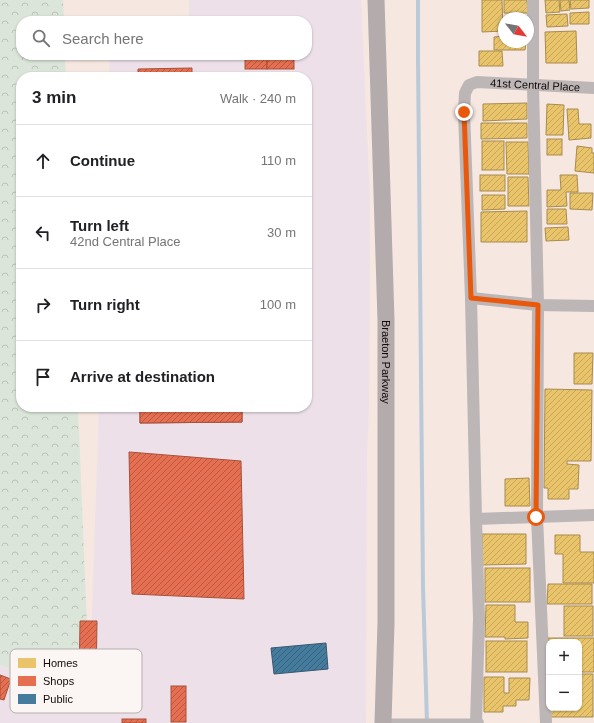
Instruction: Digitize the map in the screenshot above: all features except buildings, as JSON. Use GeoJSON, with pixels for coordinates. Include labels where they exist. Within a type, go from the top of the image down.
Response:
{"type":"FeatureCollection","features":[{"type":"Feature","properties":{"kind":"main road","name":"Braeton Parkway"},"geometry":{"type":"LineString","coordinates":[[376,0],[386,320],[386,622],[383,723]]}},
{"type":"Feature","properties":{"kind":"street"},"geometry":{"type":"LineString","coordinates":[[533,0],[533,86],[538,305],[536,517],[546,723]]}},
{"type":"Feature","properties":{"kind":"street","name":"41st Central Place"},"geometry":{"type":"LineString","coordinates":[[471,298],[464,112],[465,93],[469,85],[477,82],[594,88]]}},
{"type":"Feature","properties":{"kind":"street"},"geometry":{"type":"LineString","coordinates":[[383,723],[473,723],[479,619],[471,298],[538,305],[594,306]]}},
{"type":"Feature","properties":{"kind":"street"},"geometry":{"type":"LineString","coordinates":[[476,519],[594,515]]}},
{"type":"Feature","properties":{"kind":"shaded area"},"geometry":{"type":"Polygon","coordinates":[[[189,0],[361,0],[370,199],[366,723],[0,723],[0,665],[10,669],[10,713],[142,713],[142,649],[91,649],[99,412],[312,412],[312,72],[109,72],[110,60],[312,60],[312,16],[189,16],[189,0]]]}},
{"type":"Feature","properties":{"kind":"green space"},"geometry":{"type":"Polygon","coordinates":[[[0,0],[63,0],[64,16],[16,16],[16,60],[65,60],[66,72],[16,72],[16,412],[78,412],[88,649],[10,649],[10,669],[0,665],[0,0]]]}},
{"type":"Feature","properties":{"kind":"waterway"},"geometry":{"type":"LineString","coordinates":[[418,0],[423,587],[427,723]]}},
{"type":"Feature","properties":{"kind":"route"},"geometry":{"type":"LineString","coordinates":[[464,112],[471,298],[538,305],[536,517]]}}]}
